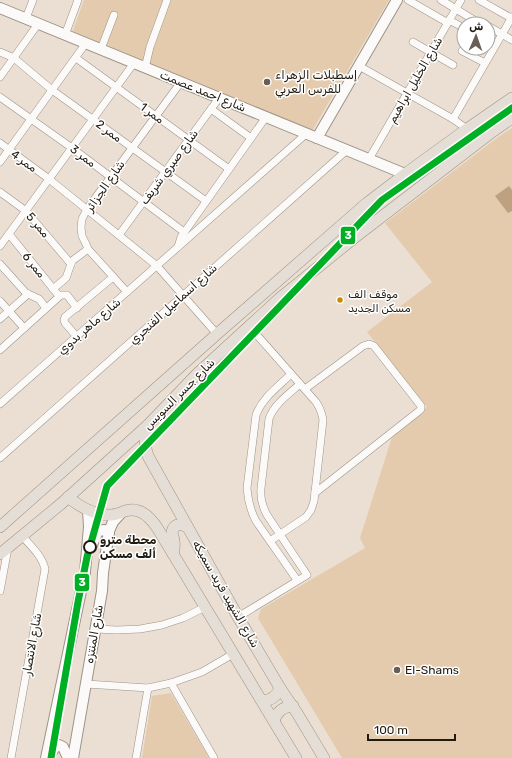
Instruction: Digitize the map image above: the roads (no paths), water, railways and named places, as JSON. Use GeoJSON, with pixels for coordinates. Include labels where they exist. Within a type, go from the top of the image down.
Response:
{"type":"FeatureCollection","features":[{"type":"Feature","properties":{"kind":"main road","name":"شارع جسر السويس"},"geometry":{"type":"LineString","coordinates":[[0,528],[217,334],[367,203],[467,129],[512,98]]}},
{"type":"Feature","properties":{"kind":"main road","name":"شارع جسر السويس"},"geometry":{"type":"LineString","coordinates":[[4,551],[68,497],[148,425],[197,374],[280,298],[354,238],[512,118]]}},
{"type":"Feature","properties":{"kind":"main road","name":"شارع الشهيد فريد سميكه"},"geometry":{"type":"LineString","coordinates":[[148,425],[145,439],[147,452],[238,617],[324,758]]}},
{"type":"Feature","properties":{"kind":"main road","name":"شارع الشهيد فريد سميكه"},"geometry":{"type":"LineString","coordinates":[[68,497],[88,510],[103,514],[110,515],[125,511],[137,510],[155,524],[296,758]]}},
{"type":"Feature","properties":{"kind":"main road"},"geometry":{"type":"LineString","coordinates":[[173,554],[175,544],[172,534],[173,530],[176,526],[181,524],[188,528]]}},
{"type":"Feature","properties":{"kind":"main road"},"geometry":{"type":"LineString","coordinates":[[263,701],[274,698],[280,688]]}},
{"type":"Feature","properties":{"kind":"main road"},"geometry":{"type":"LineString","coordinates":[[274,720],[276,714],[280,710],[293,706]]}},
{"type":"Feature","properties":{"kind":"street"},"geometry":{"type":"LineString","coordinates":[[26,18],[33,0]]}},
{"type":"Feature","properties":{"kind":"street"},"geometry":{"type":"LineString","coordinates":[[65,35],[78,0]]}},
{"type":"Feature","properties":{"kind":"street"},"geometry":{"type":"LineString","coordinates":[[145,68],[150,47],[167,0]]}},
{"type":"Feature","properties":{"kind":"street"},"geometry":{"type":"LineString","coordinates":[[317,138],[397,0]]}},
{"type":"Feature","properties":{"kind":"street"},"geometry":{"type":"LineString","coordinates":[[408,0],[456,24]]}},
{"type":"Feature","properties":{"kind":"street"},"geometry":{"type":"LineString","coordinates":[[441,0],[469,16]]}},
{"type":"Feature","properties":{"kind":"street","name":"شارع الخليل ابراهيم"},"geometry":{"type":"LineString","coordinates":[[369,159],[461,0]]}},
{"type":"Feature","properties":{"kind":"street"},"geometry":{"type":"LineString","coordinates":[[479,0],[512,17],[502,34],[496,41]]}},
{"type":"Feature","properties":{"kind":"street","name":"شارع احمد عصمت"},"geometry":{"type":"LineString","coordinates":[[0,8],[405,174]]}},
{"type":"Feature","properties":{"kind":"street"},"geometry":{"type":"LineString","coordinates":[[101,49],[114,15]]}},
{"type":"Feature","properties":{"kind":"street"},"geometry":{"type":"LineString","coordinates":[[0,76],[38,24]]}},
{"type":"Feature","properties":{"kind":"street"},"geometry":{"type":"LineString","coordinates":[[496,31],[512,40]]}},
{"type":"Feature","properties":{"kind":"street"},"geometry":{"type":"LineString","coordinates":[[413,42],[453,65]]}},
{"type":"Feature","properties":{"kind":"street"},"geometry":{"type":"LineString","coordinates":[[0,162],[86,43]]}},
{"type":"Feature","properties":{"kind":"street","name":"ممر 2"},"geometry":{"type":"LineString","coordinates":[[0,52],[14,58],[52,90],[206,201]]}},
{"type":"Feature","properties":{"kind":"street"},"geometry":{"type":"LineString","coordinates":[[471,56],[485,64]]}},
{"type":"Feature","properties":{"kind":"street"},"geometry":{"type":"LineString","coordinates":[[453,119],[485,64],[488,56]]}},
{"type":"Feature","properties":{"kind":"street","name":"ممر 1"},"geometry":{"type":"LineString","coordinates":[[76,58],[229,169]]}},
{"type":"Feature","properties":{"kind":"street"},"geometry":{"type":"LineString","coordinates":[[1,242],[9,234],[134,63]]}},
{"type":"Feature","properties":{"kind":"street"},"geometry":{"type":"LineString","coordinates":[[359,66],[453,119],[467,129]]}},
{"type":"Feature","properties":{"kind":"street","name":"شارع الجزائر"},"geometry":{"type":"LineString","coordinates":[[127,292],[88,249],[82,236],[82,219],[87,209],[181,82]]}},
{"type":"Feature","properties":{"kind":"street","name":"ممر 3"},"geometry":{"type":"LineString","coordinates":[[0,97],[72,148],[184,232]]}},
{"type":"Feature","properties":{"kind":"street","name":"شارع صبري شريف"},"geometry":{"type":"LineString","coordinates":[[119,235],[219,98]]}},
{"type":"Feature","properties":{"kind":"street"},"geometry":{"type":"LineString","coordinates":[[211,109],[251,138]]}},
{"type":"Feature","properties":{"kind":"street","name":"شارع ماهر بدوي"},"geometry":{"type":"LineString","coordinates":[[178,248],[184,232],[266,117]]}},
{"type":"Feature","properties":{"kind":"street","name":"شارع ماهر بدوي"},"geometry":{"type":"LineString","coordinates":[[0,404],[306,134]]}},
{"type":"Feature","properties":{"kind":"street","name":"ممر 4"},"geometry":{"type":"LineString","coordinates":[[0,143],[49,179],[157,266],[217,334]]}},
{"type":"Feature","properties":{"kind":"street","name":"شارع اسماعيل الفنجري"},"geometry":{"type":"LineString","coordinates":[[0,458],[347,150]]}},
{"type":"Feature","properties":{"kind":"street","name":"ممر 5"},"geometry":{"type":"LineString","coordinates":[[0,192],[26,211],[71,264]]}},
{"type":"Feature","properties":{"kind":"street","name":"ممر 6"},"geometry":{"type":"LineString","coordinates":[[9,234],[59,296]]}},
{"type":"Feature","properties":{"kind":"street"},"geometry":{"type":"LineString","coordinates":[[54,289],[66,278],[72,261],[88,249]]}},
{"type":"Feature","properties":{"kind":"street"},"geometry":{"type":"LineString","coordinates":[[0,264],[28,294],[38,299],[46,308]]}},
{"type":"Feature","properties":{"kind":"street"},"geometry":{"type":"LineString","coordinates":[[77,337],[65,323],[65,318],[113,277]]}},
{"type":"Feature","properties":{"kind":"street"},"geometry":{"type":"LineString","coordinates":[[0,319],[28,294]]}},
{"type":"Feature","properties":{"kind":"street"},"geometry":{"type":"LineString","coordinates":[[0,350],[59,296],[63,294],[67,295],[77,308]]}},
{"type":"Feature","properties":{"kind":"street"},"geometry":{"type":"LineString","coordinates":[[0,301],[24,328]]}},
{"type":"Feature","properties":{"kind":"street"},"geometry":{"type":"LineString","coordinates":[[249,326],[316,402],[320,408],[323,420],[314,501],[311,510],[306,517],[270,541]]}},
{"type":"Feature","properties":{"kind":"street"},"geometry":{"type":"LineString","coordinates":[[238,617],[306,575],[265,511],[260,498],[268,425],[271,413],[275,407],[302,386],[363,346],[369,344],[374,346],[422,406],[421,409],[315,493]]}},
{"type":"Feature","properties":{"kind":"street"},"geometry":{"type":"LineString","coordinates":[[292,374],[258,408],[254,423],[247,488],[248,499],[256,521],[297,580]]}},
{"type":"Feature","properties":{"kind":"street","name":"شارع المنتزه"},"geometry":{"type":"LineString","coordinates":[[47,758],[85,572],[89,527],[88,510]]}},
{"type":"Feature","properties":{"kind":"street","name":"شارع المنتزه"},"geometry":{"type":"LineString","coordinates":[[73,758],[102,591],[109,533],[113,522],[121,513]]}},
{"type":"Feature","properties":{"kind":"street"},"geometry":{"type":"LineString","coordinates":[[87,555],[98,531],[104,530],[109,533]]}},
{"type":"Feature","properties":{"kind":"street","name":"شارع الانتصار"},"geometry":{"type":"LineString","coordinates":[[11,758],[45,570],[44,563],[22,536]]}},
{"type":"Feature","properties":{"kind":"street"},"geometry":{"type":"LineString","coordinates":[[0,586],[4,551]]}},
{"type":"Feature","properties":{"kind":"street"},"geometry":{"type":"LineString","coordinates":[[95,628],[117,630],[140,629],[162,625],[183,618],[205,607]]}},
{"type":"Feature","properties":{"kind":"street"},"geometry":{"type":"LineString","coordinates":[[86,684],[148,688],[171,683],[202,672],[233,654]]}},
{"type":"Feature","properties":{"kind":"street"},"geometry":{"type":"LineString","coordinates":[[171,683],[214,758]]}},
{"type":"Feature","properties":{"kind":"street"},"geometry":{"type":"LineString","coordinates":[[136,758],[148,688]]}},
{"type":"Feature","properties":{"kind":"street"},"geometry":{"type":"LineString","coordinates":[[47,758],[56,746],[59,745],[63,747],[68,758]]}},
{"type":"Feature","properties":{"kind":"metro line","name":"3"},"geometry":{"type":"LineString","coordinates":[[51,758],[87,557],[107,486],[382,200],[512,108]]}},
{"type":"Feature","properties":{"kind":"place","name":"إسطبلات الزهراء للفرس العربي"},"geometry":{"type":"Point","coordinates":[267,82]}},
{"type":"Feature","properties":{"kind":"place","name":"موقف الف مسكن الجديد"},"geometry":{"type":"Point","coordinates":[340,300]}},
{"type":"Feature","properties":{"kind":"place","name":"محطة مترو ألف مسكن"},"geometry":{"type":"Point","coordinates":[90,547]}},
{"type":"Feature","properties":{"kind":"place","name":"El-Shams"},"geometry":{"type":"Point","coordinates":[397,670]}}]}
